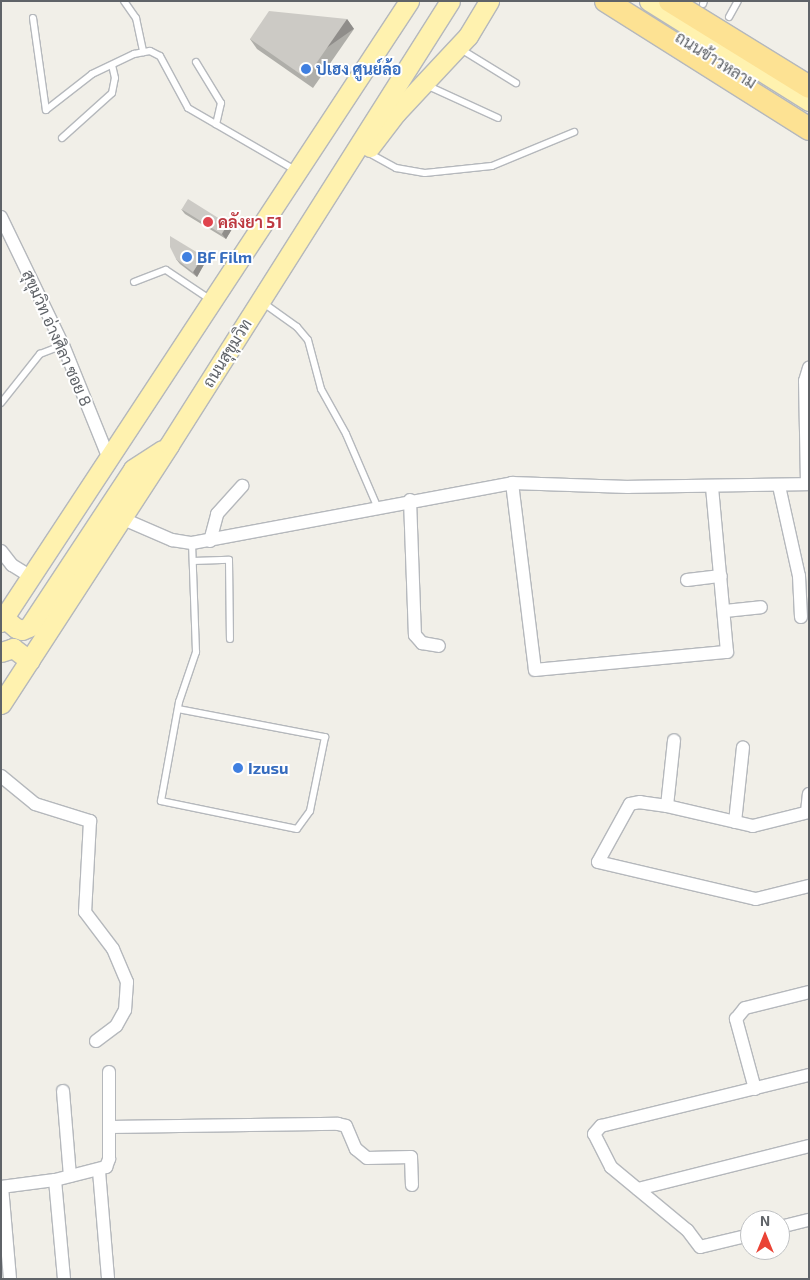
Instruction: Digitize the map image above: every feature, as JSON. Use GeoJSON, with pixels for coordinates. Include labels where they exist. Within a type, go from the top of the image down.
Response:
{"type":"FeatureCollection","features":[{"type":"Feature","properties":{"kind":"highway"},"geometry":{"type":"LineString","coordinates":[[606,1],[809,129]]}},
{"type":"Feature","properties":{"kind":"highway"},"geometry":{"type":"LineString","coordinates":[[670,1],[809,87]]}},
{"type":"Feature","properties":{"kind":"main road"},"geometry":{"type":"LineString","coordinates":[[170,445],[133,469],[29,627],[22,630],[2,620],[214,302],[409,1]]}},
{"type":"Feature","properties":{"kind":"main road","name":"ถนนสุขุมวิท"},"geometry":{"type":"LineString","coordinates":[[1,704],[170,445],[450,1]]}},
{"type":"Feature","properties":{"kind":"main road"},"geometry":{"type":"LineString","coordinates":[[291,251],[366,152],[423,84],[458,48],[489,1]]}},
{"type":"Feature","properties":{"kind":"main road","name":"ถนนข้าวหลาม"},"geometry":{"type":"LineString","coordinates":[[623,1],[809,118]]}},
{"type":"Feature","properties":{"kind":"main road","name":"ถนนข้าวหลาม"},"geometry":{"type":"LineString","coordinates":[[649,1],[809,101]]}},
{"type":"Feature","properties":{"kind":"main road"},"geometry":{"type":"LineString","coordinates":[[1,652],[13,648],[30,661]]}},
{"type":"Feature","properties":{"kind":"street","name":"สุขุมวิท อ่างศิลา ซอย 8"},"geometry":{"type":"LineString","coordinates":[[1,218],[62,345],[109,460]]}},
{"type":"Feature","properties":{"kind":"street"},"geometry":{"type":"LineString","coordinates":[[121,518],[172,540],[192,543],[210,541],[377,506],[512,483],[712,487],[808,484],[805,381],[809,368]]}},
{"type":"Feature","properties":{"kind":"street"},"geometry":{"type":"LineString","coordinates":[[512,483],[535,670],[727,652],[722,576],[712,487]]}},
{"type":"Feature","properties":{"kind":"street"},"geometry":{"type":"LineString","coordinates":[[210,541],[217,514],[242,486]]}},
{"type":"Feature","properties":{"kind":"street"},"geometry":{"type":"LineString","coordinates":[[779,486],[799,576],[801,617]]}},
{"type":"Feature","properties":{"kind":"street"},"geometry":{"type":"LineString","coordinates":[[410,500],[415,635],[422,643],[439,646]]}},
{"type":"Feature","properties":{"kind":"street"},"geometry":{"type":"LineString","coordinates":[[1,550],[12,565],[31,577]]}},
{"type":"Feature","properties":{"kind":"street"},"geometry":{"type":"LineString","coordinates":[[687,580],[722,576]]}},
{"type":"Feature","properties":{"kind":"street"},"geometry":{"type":"LineString","coordinates":[[724,611],[761,607]]}},
{"type":"Feature","properties":{"kind":"street"},"geometry":{"type":"LineString","coordinates":[[667,806],[674,740]]}},
{"type":"Feature","properties":{"kind":"street"},"geometry":{"type":"LineString","coordinates":[[735,822],[743,747]]}},
{"type":"Feature","properties":{"kind":"street"},"geometry":{"type":"LineString","coordinates":[[1,776],[35,804],[90,821],[85,912],[113,950],[125,971],[127,982],[124,1010],[116,1026],[96,1041]]}},
{"type":"Feature","properties":{"kind":"street"},"geometry":{"type":"LineString","coordinates":[[809,794],[808,812],[753,826],[667,806],[640,802],[630,804],[598,862],[756,899],[809,886]]}},
{"type":"Feature","properties":{"kind":"street"},"geometry":{"type":"LineString","coordinates":[[755,1088],[736,1019],[745,1008],[809,992]]}},
{"type":"Feature","properties":{"kind":"street"},"geometry":{"type":"LineString","coordinates":[[10,1279],[2,1187],[55,1180],[99,1171],[108,1164],[109,1072]]}},
{"type":"Feature","properties":{"kind":"street"},"geometry":{"type":"LineString","coordinates":[[740,1237],[700,1247],[687,1230],[611,1167],[599,1150],[594,1134],[602,1126],[809,1075]]}},
{"type":"Feature","properties":{"kind":"street"},"geometry":{"type":"LineString","coordinates":[[63,1091],[70,1176]]}},
{"type":"Feature","properties":{"kind":"street"},"geometry":{"type":"LineString","coordinates":[[109,1127],[338,1124],[346,1126],[356,1149],[367,1158],[411,1157],[412,1185]]}},
{"type":"Feature","properties":{"kind":"street"},"geometry":{"type":"LineString","coordinates":[[638,1189],[809,1146]]}},
{"type":"Feature","properties":{"kind":"street"},"geometry":{"type":"LineString","coordinates":[[99,1171],[108,1279]]}},
{"type":"Feature","properties":{"kind":"street"},"geometry":{"type":"LineString","coordinates":[[55,1180],[64,1279]]}},
{"type":"Feature","properties":{"kind":"street"},"geometry":{"type":"LineString","coordinates":[[790,1225],[809,1220]]}},
{"type":"Feature","properties":{"kind":"lane"},"geometry":{"type":"LineString","coordinates":[[124,1],[136,18],[144,52]]}},
{"type":"Feature","properties":{"kind":"lane"},"geometry":{"type":"LineString","coordinates":[[729,17],[738,1]]}},
{"type":"Feature","properties":{"kind":"lane"},"geometry":{"type":"LineString","coordinates":[[33,18],[46,110],[92,74],[150,51],[160,56],[188,108],[298,172]]}},
{"type":"Feature","properties":{"kind":"lane"},"geometry":{"type":"LineString","coordinates":[[458,48],[516,83]]}},
{"type":"Feature","properties":{"kind":"lane"},"geometry":{"type":"LineString","coordinates":[[196,62],[221,103],[216,124]]}},
{"type":"Feature","properties":{"kind":"lane"},"geometry":{"type":"LineString","coordinates":[[62,138],[112,93],[115,78],[112,65]]}},
{"type":"Feature","properties":{"kind":"lane"},"geometry":{"type":"LineString","coordinates":[[423,84],[498,118]]}},
{"type":"Feature","properties":{"kind":"lane"},"geometry":{"type":"LineString","coordinates":[[366,152],[396,168],[424,173],[492,166],[574,132]]}},
{"type":"Feature","properties":{"kind":"lane"},"geometry":{"type":"LineString","coordinates":[[134,282],[166,270],[214,302]]}},
{"type":"Feature","properties":{"kind":"lane"},"geometry":{"type":"LineString","coordinates":[[260,300],[297,327],[308,340],[321,389],[346,434],[377,506]]}},
{"type":"Feature","properties":{"kind":"lane"},"geometry":{"type":"LineString","coordinates":[[1,403],[40,354],[62,345]]}},
{"type":"Feature","properties":{"kind":"lane"},"geometry":{"type":"LineString","coordinates":[[178,709],[325,737],[310,812],[297,829],[161,801],[178,709],[196,652],[192,543]]}},
{"type":"Feature","properties":{"kind":"lane"},"geometry":{"type":"LineString","coordinates":[[193,561],[229,560],[230,639]]}},
{"type":"Feature","properties":{"kind":"building","name":"ปเฮง ศูนย์ล้อ"},"geometry":{"type":"Polygon","coordinates":[[[269,11],[347,19],[306,78],[250,39],[269,11]]]}},
{"type":"Feature","properties":{"kind":"building","name":"คลังยา 51"},"geometry":{"type":"Polygon","coordinates":[[[188,199],[228,224],[221,234],[182,209],[188,199]]]}},
{"type":"Feature","properties":{"kind":"building","name":"BF Film"},"geometry":{"type":"Polygon","coordinates":[[[170,236],[203,256],[193,272],[176,259],[170,247],[170,236]]]}},
{"type":"Feature","properties":{"kind":"place","name":"ปเฮง ศูนย์ล้อ"},"geometry":{"type":"Point","coordinates":[306,69]}},
{"type":"Feature","properties":{"kind":"place","name":"คลังยา 51"},"geometry":{"type":"Point","coordinates":[208,222]}},
{"type":"Feature","properties":{"kind":"place","name":"BF Film"},"geometry":{"type":"Point","coordinates":[187,257]}},
{"type":"Feature","properties":{"kind":"place","name":"Izusu"},"geometry":{"type":"Point","coordinates":[238,768]}}]}
